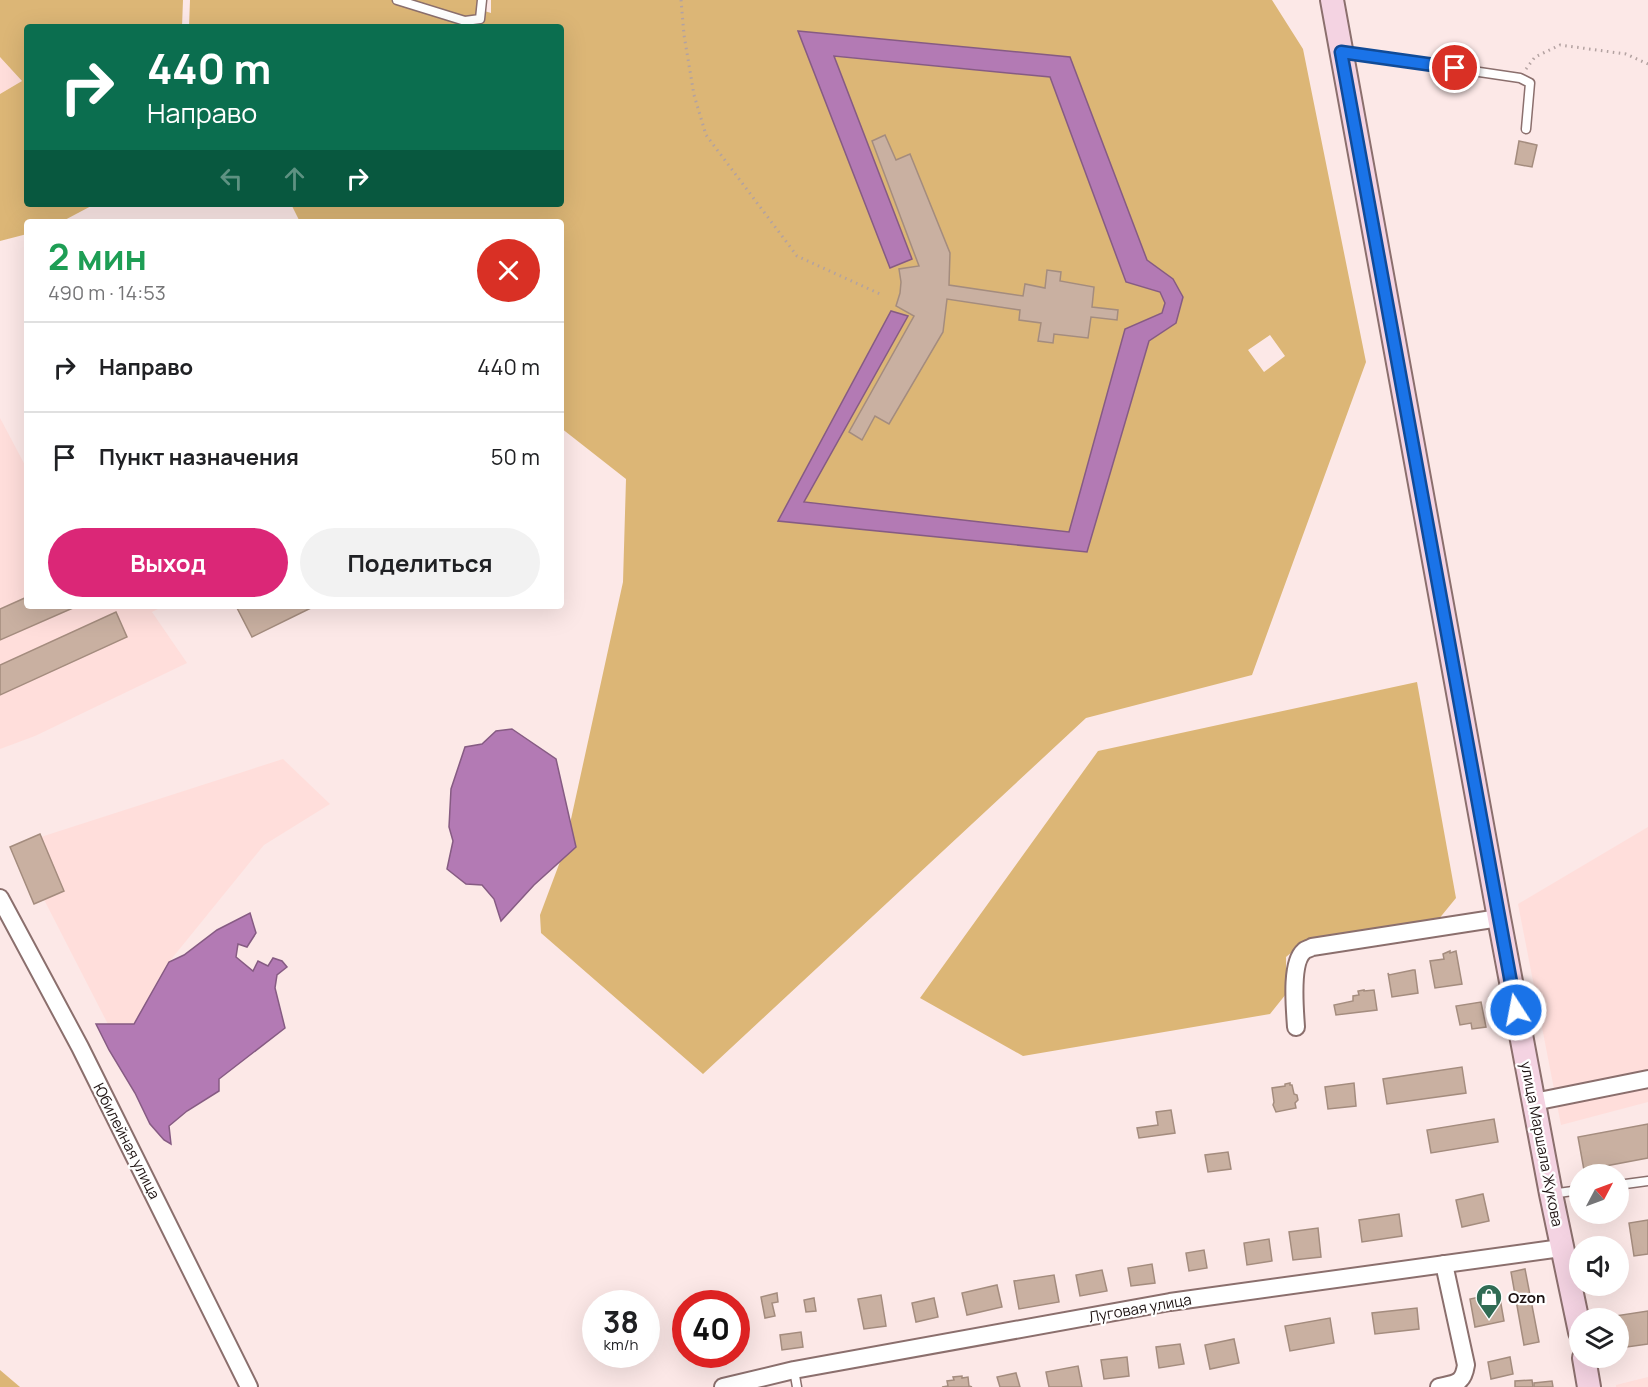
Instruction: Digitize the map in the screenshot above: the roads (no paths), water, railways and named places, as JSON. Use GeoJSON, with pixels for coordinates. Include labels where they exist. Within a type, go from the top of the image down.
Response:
{"type":"FeatureCollection","features":[{"type":"Feature","properties":{"kind":"street","name":"улица Маршала Жукова"},"geometry":{"type":"LineString","coordinates":[[1332,0],[1499,918],[1561,1248],[1575,1308]]}},
{"type":"Feature","properties":{"kind":"street","name":"Юбилейная улица"},"geometry":{"type":"LineString","coordinates":[[0,898],[80,1047],[249,1387]]}},
{"type":"Feature","properties":{"kind":"street"},"geometry":{"type":"LineString","coordinates":[[1296,1027],[1294,991],[1297,964],[1303,952],[1312,947],[1499,918]]}},
{"type":"Feature","properties":{"kind":"street"},"geometry":{"type":"LineString","coordinates":[[1534,1102],[1648,1080]]}},
{"type":"Feature","properties":{"kind":"street","name":"Луговая улица"},"geometry":{"type":"LineString","coordinates":[[723,1387],[795,1379],[1170,1302],[1561,1248]]}},
{"type":"Feature","properties":{"kind":"street"},"geometry":{"type":"LineString","coordinates":[[1439,1387],[1458,1383],[1464,1375],[1466,1365],[1444,1264]]}},
{"type":"Feature","properties":{"kind":"street"},"geometry":{"type":"LineString","coordinates":[[1586,1368],[1590,1387]]}},
{"type":"Feature","properties":{"kind":"lane"},"geometry":{"type":"LineString","coordinates":[[397,0],[465,21],[480,19],[482,0]]}},
{"type":"Feature","properties":{"kind":"lane"},"geometry":{"type":"LineString","coordinates":[[1341,52],[1520,78],[1530,83],[1526,129]]}},
{"type":"Feature","properties":{"kind":"lane"},"geometry":{"type":"LineString","coordinates":[[1629,1184],[1648,1181]]}},
{"type":"Feature","properties":{"kind":"lane"},"geometry":{"type":"LineString","coordinates":[[1551,1194],[1569,1192]]}},
{"type":"Feature","properties":{"kind":"place","name":"Ozon"},"geometry":{"type":"Point","coordinates":[1489,1320]}}]}
